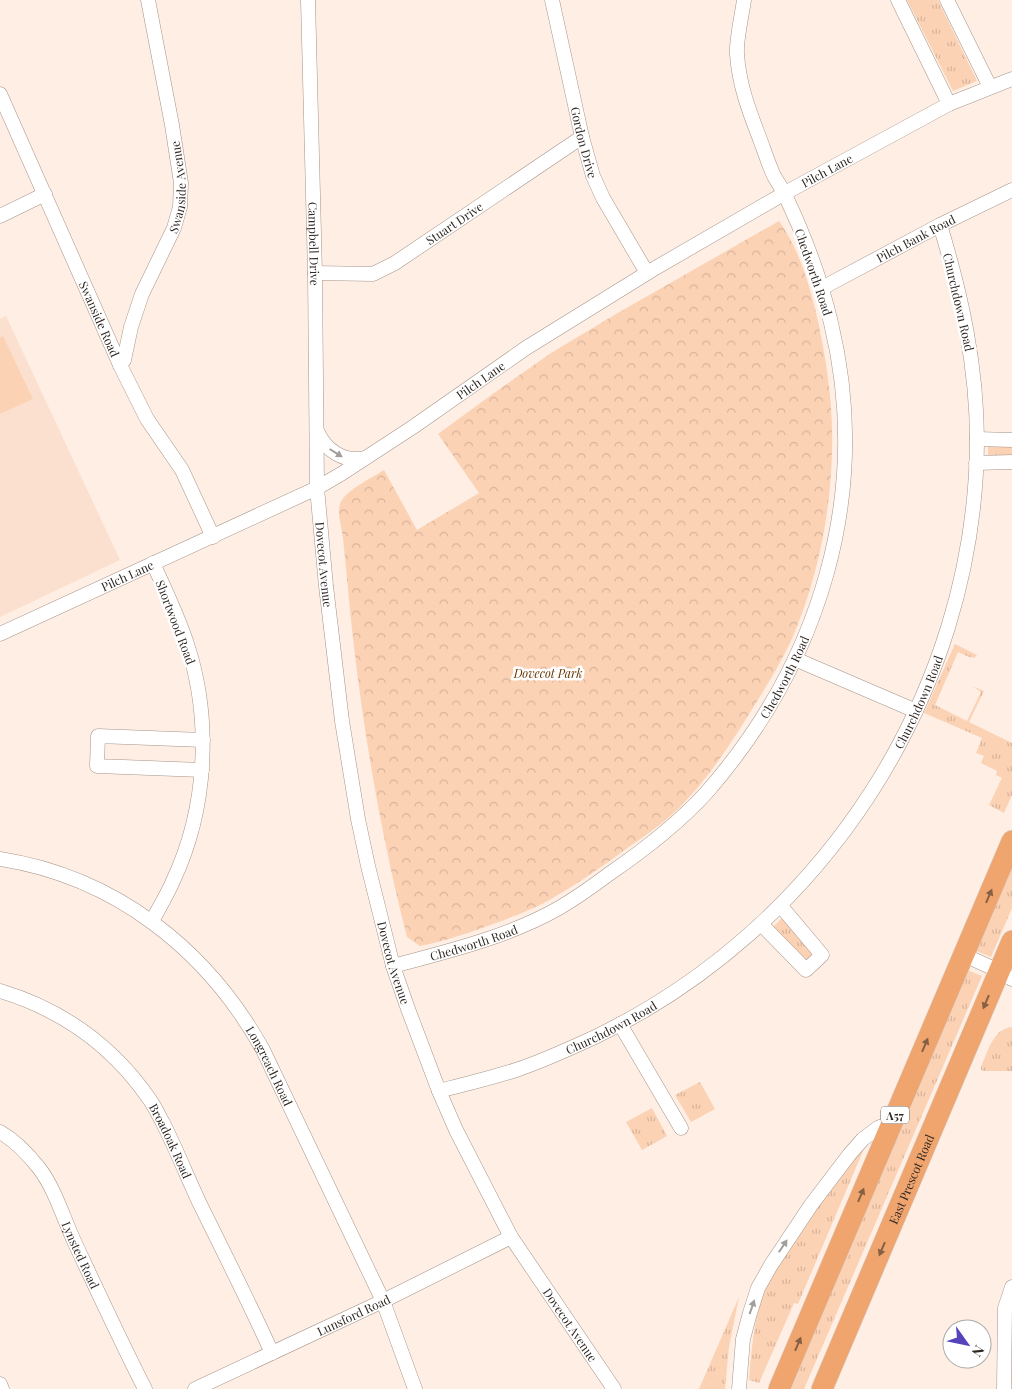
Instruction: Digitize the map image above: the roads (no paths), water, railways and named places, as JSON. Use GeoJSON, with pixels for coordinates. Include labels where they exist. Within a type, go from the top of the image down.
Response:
{"type":"FeatureCollection","features":[{"type":"Feature","properties":{"kind":"highway","name":"A57"},"geometry":{"type":"LineString","coordinates":[[779,1389],[1012,841]]}},
{"type":"Feature","properties":{"kind":"highway","name":"East Prescot Road"},"geometry":{"type":"LineString","coordinates":[[822,1389],[1006,975],[1012,941]]}},
{"type":"Feature","properties":{"kind":"street","name":"Swanside Avenue"},"geometry":{"type":"LineString","coordinates":[[120,365],[124,360],[131,327],[142,294],[174,228],[180,207],[181,183],[148,0]]}},
{"type":"Feature","properties":{"kind":"street","name":"Campbell Drive"},"geometry":{"type":"LineString","coordinates":[[308,0],[315,273],[317,488]]}},
{"type":"Feature","properties":{"kind":"street","name":"Gordon Drive"},"geometry":{"type":"LineString","coordinates":[[552,0],[582,137],[593,176],[603,198],[647,273]]}},
{"type":"Feature","properties":{"kind":"street","name":"Chedworth Road"},"geometry":{"type":"LineString","coordinates":[[392,966],[474,943],[530,923],[560,907],[648,847],[671,828],[706,793],[734,757],[767,710],[795,659],[812,620],[829,567],[838,520],[844,464],[842,377],[822,288],[803,235],[773,174],[745,100],[737,52],[744,0]]}},
{"type":"Feature","properties":{"kind":"street"},"geometry":{"type":"LineString","coordinates":[[898,0],[950,104]]}},
{"type":"Feature","properties":{"kind":"street"},"geometry":{"type":"LineString","coordinates":[[947,0],[990,87]]}},
{"type":"Feature","properties":{"kind":"street","name":"Pilch Lane"},"geometry":{"type":"LineString","coordinates":[[0,634],[317,488],[366,458],[526,348],[647,273],[784,193],[950,104],[1012,79]]}},
{"type":"Feature","properties":{"kind":"street","name":"Swanside Road"},"geometry":{"type":"LineString","coordinates":[[0,94],[120,365],[147,419],[182,470],[213,537]]}},
{"type":"Feature","properties":{"kind":"street","name":"Stuart Drive"},"geometry":{"type":"LineString","coordinates":[[315,273],[373,274],[388,267],[582,137]]}},
{"type":"Feature","properties":{"kind":"street","name":"Pilch Bank Road"},"geometry":{"type":"LineString","coordinates":[[822,288],[940,225],[1012,190]]}},
{"type":"Feature","properties":{"kind":"street"},"geometry":{"type":"LineString","coordinates":[[0,216],[44,194]]}},
{"type":"Feature","properties":{"kind":"street","name":"Churchdown Road"},"geometry":{"type":"LineString","coordinates":[[439,1091],[516,1070],[595,1037],[652,1006],[736,947],[780,905],[824,857],[861,809],[903,738],[940,655],[958,593],[975,492],[977,439],[972,363],[966,322],[940,225]]}},
{"type":"Feature","properties":{"kind":"street"},"geometry":{"type":"LineString","coordinates":[[316,430],[324,443],[334,453],[346,459],[366,458]]}},
{"type":"Feature","properties":{"kind":"street"},"geometry":{"type":"LineString","coordinates":[[977,439],[1012,440]]}},
{"type":"Feature","properties":{"kind":"street"},"geometry":{"type":"LineString","coordinates":[[976,463],[1012,462]]}},
{"type":"Feature","properties":{"kind":"street","name":"Dovecot Avenue"},"geometry":{"type":"LineString","coordinates":[[317,488],[326,586],[350,773],[368,866],[392,966],[439,1091],[456,1130],[511,1237],[614,1389]]}},
{"type":"Feature","properties":{"kind":"street","name":"Shortwood Road"},"geometry":{"type":"LineString","coordinates":[[152,921],[174,880],[193,821],[199,795],[203,740],[200,700],[187,644],[153,564]]}},
{"type":"Feature","properties":{"kind":"street"},"geometry":{"type":"LineString","coordinates":[[795,659],[916,711]]}},
{"type":"Feature","properties":{"kind":"street"},"geometry":{"type":"LineString","coordinates":[[202,770],[97,766],[98,736],[203,740]]}},
{"type":"Feature","properties":{"kind":"street","name":"Longreach Road"},"geometry":{"type":"LineString","coordinates":[[0,859],[36,867],[80,882],[128,906],[152,921],[178,943],[206,969],[230,998],[252,1030],[271,1066],[383,1301],[415,1389]]}},
{"type":"Feature","properties":{"kind":"street"},"geometry":{"type":"LineString","coordinates":[[761,924],[806,970],[822,955],[780,905]]}},
{"type":"Feature","properties":{"kind":"street"},"geometry":{"type":"LineString","coordinates":[[964,955],[1006,975]]}},
{"type":"Feature","properties":{"kind":"street","name":"Broadoak Road"},"geometry":{"type":"LineString","coordinates":[[0,991],[25,999],[53,1012],[83,1030],[118,1059],[151,1101],[272,1353]]}},
{"type":"Feature","properties":{"kind":"street"},"geometry":{"type":"LineString","coordinates":[[620,1024],[681,1128]]}},
{"type":"Feature","properties":{"kind":"street"},"geometry":{"type":"LineString","coordinates":[[739,1389],[743,1339],[758,1288],[770,1265],[811,1205],[849,1155],[863,1139],[878,1128],[892,1122]]}},
{"type":"Feature","properties":{"kind":"street","name":"Lynsted Road"},"geometry":{"type":"LineString","coordinates":[[0,1132],[25,1151],[40,1169],[52,1189],[119,1339],[145,1389]]}},
{"type":"Feature","properties":{"kind":"street","name":"Lunsford Road"},"geometry":{"type":"LineString","coordinates":[[195,1389],[383,1301],[511,1237]]}},
{"type":"Feature","properties":{"kind":"street"},"geometry":{"type":"LineString","coordinates":[[1004,1389],[1005,1308],[1012,1287]]}},
{"type":"Feature","properties":{"kind":"street"},"geometry":{"type":"LineString","coordinates":[[0,1384],[2,1389]]}},
{"type":"Feature","properties":{"kind":"park label","name":"Dovecot Park"},"geometry":{"type":"Point","coordinates":[548,673]}}]}
